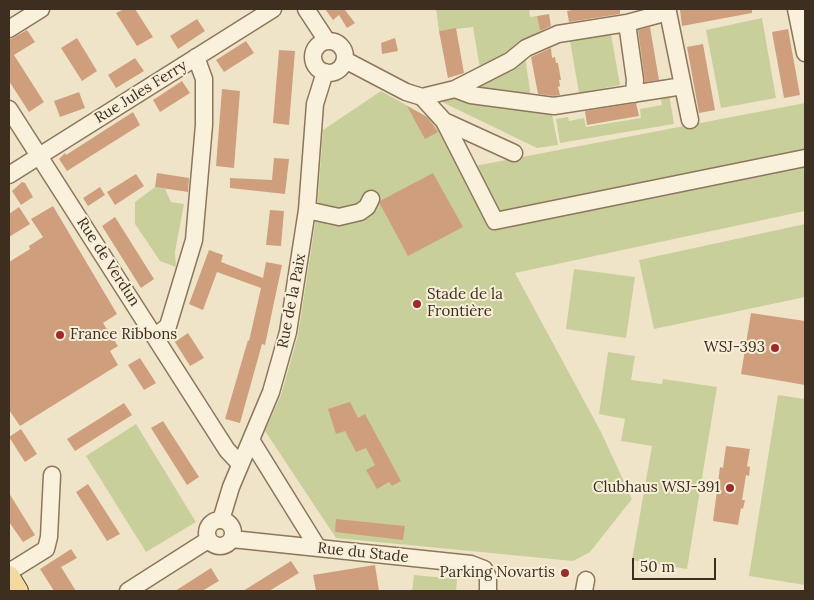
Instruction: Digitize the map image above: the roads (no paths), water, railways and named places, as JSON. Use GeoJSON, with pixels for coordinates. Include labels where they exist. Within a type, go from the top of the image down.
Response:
{"type":"FeatureCollection","features":[{"type":"Feature","properties":{"kind":"main road"},"geometry":{"type":"LineString","coordinates":[[9,576],[18,591]]}},
{"type":"Feature","properties":{"kind":"street"},"geometry":{"type":"LineString","coordinates":[[9,29],[41,9]]}},
{"type":"Feature","properties":{"kind":"street","name":"Rue Jules Ferry"},"geometry":{"type":"LineString","coordinates":[[9,175],[273,9]]}},
{"type":"Feature","properties":{"kind":"street"},"geometry":{"type":"LineString","coordinates":[[306,9],[327,41],[341,45],[345,60],[344,65],[336,72],[325,72],[316,66],[313,56],[317,46],[327,41]]}},
{"type":"Feature","properties":{"kind":"street"},"geometry":{"type":"LineString","coordinates":[[796,9],[805,54]]}},
{"type":"Feature","properties":{"kind":"street"},"geometry":{"type":"LineString","coordinates":[[422,97],[455,89],[510,61],[526,48],[558,34],[627,23],[670,11],[690,120]]}},
{"type":"Feature","properties":{"kind":"street"},"geometry":{"type":"LineString","coordinates":[[627,23],[635,80],[634,94]]}},
{"type":"Feature","properties":{"kind":"street"},"geometry":{"type":"LineString","coordinates":[[156,336],[168,326],[194,240],[204,125],[204,79],[196,58]]}},
{"type":"Feature","properties":{"kind":"street"},"geometry":{"type":"LineString","coordinates":[[345,60],[406,92],[422,97],[444,121],[495,221],[805,158]]}},
{"type":"Feature","properties":{"kind":"street","name":"Rue de la Paix"},"geometry":{"type":"LineString","coordinates":[[221,520],[231,487],[271,392],[288,332],[307,210],[315,104],[325,72]]}},
{"type":"Feature","properties":{"kind":"street"},"geometry":{"type":"LineString","coordinates":[[455,89],[471,94],[554,106],[683,86]]}},
{"type":"Feature","properties":{"kind":"street","name":"Rue de Verdun"},"geometry":{"type":"LineString","coordinates":[[9,108],[227,450],[240,464]]}},
{"type":"Feature","properties":{"kind":"street"},"geometry":{"type":"LineString","coordinates":[[444,121],[514,153]]}},
{"type":"Feature","properties":{"kind":"street"},"geometry":{"type":"LineString","coordinates":[[307,210],[339,217],[360,212],[367,207],[371,199]]}},
{"type":"Feature","properties":{"kind":"street"},"geometry":{"type":"LineString","coordinates":[[252,440],[318,548]]}},
{"type":"Feature","properties":{"kind":"street"},"geometry":{"type":"LineString","coordinates":[[9,572],[46,549],[49,537],[52,475]]}},
{"type":"Feature","properties":{"kind":"street"},"geometry":{"type":"LineString","coordinates":[[221,520],[230,525],[232,539],[222,546],[217,546],[208,540],[206,532],[214,522],[221,520]]}},
{"type":"Feature","properties":{"kind":"street","name":"Rue du Stade"},"geometry":{"type":"LineString","coordinates":[[232,539],[470,564],[484,569],[488,584]]}},
{"type":"Feature","properties":{"kind":"street"},"geometry":{"type":"LineString","coordinates":[[128,591],[208,540]]}},
{"type":"Feature","properties":{"kind":"place","name":"Stade de la Frontière"},"geometry":{"type":"Point","coordinates":[417,304]}},
{"type":"Feature","properties":{"kind":"place","name":"France Ribbons"},"geometry":{"type":"Point","coordinates":[60,335]}},
{"type":"Feature","properties":{"kind":"place","name":"WSJ-393"},"geometry":{"type":"Point","coordinates":[775,348]}},
{"type":"Feature","properties":{"kind":"place","name":"Clubhaus WSJ-391"},"geometry":{"type":"Point","coordinates":[730,488]}},
{"type":"Feature","properties":{"kind":"place","name":"Parking Novartis"},"geometry":{"type":"Point","coordinates":[565,573]}}]}
